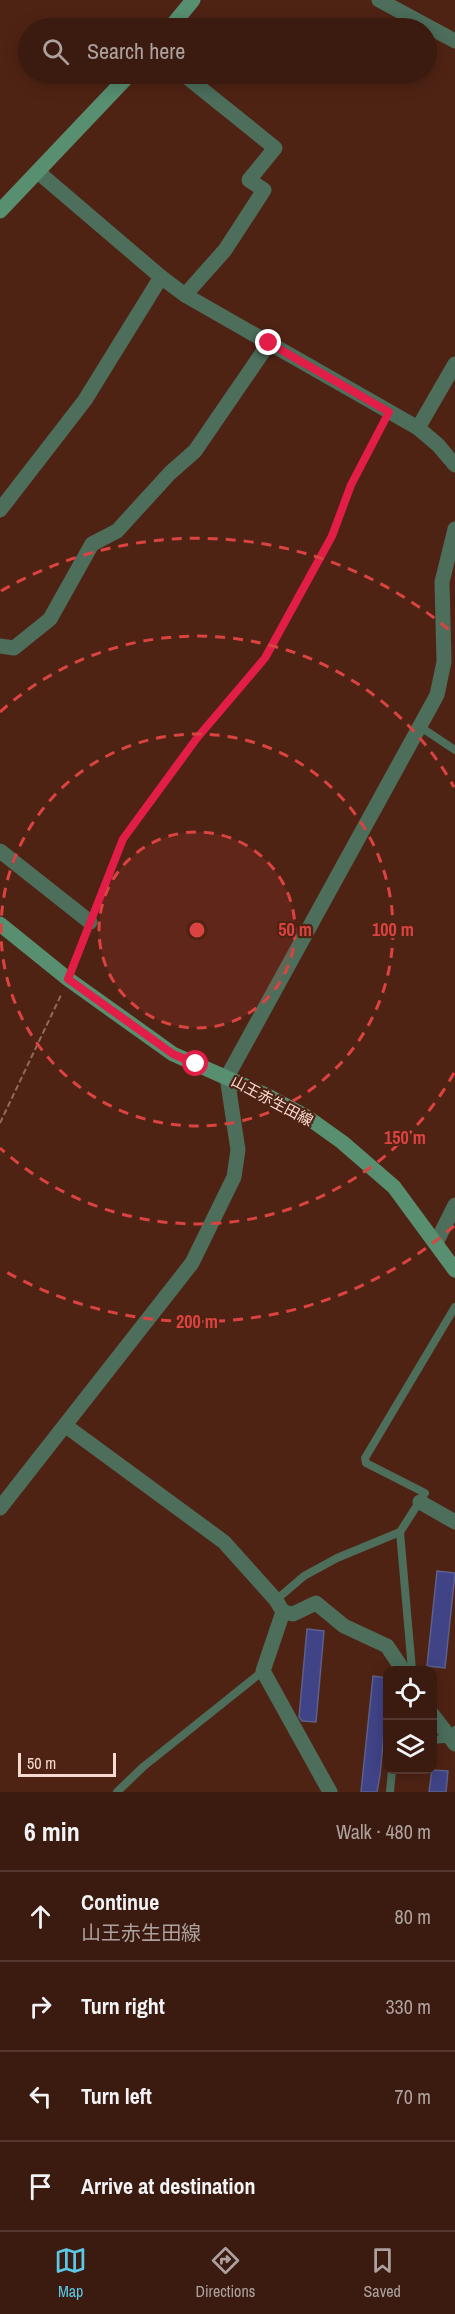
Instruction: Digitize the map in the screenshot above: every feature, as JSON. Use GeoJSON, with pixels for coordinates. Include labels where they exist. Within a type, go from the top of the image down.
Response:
{"type":"FeatureCollection","features":[{"type":"Feature","properties":{"kind":"main road"},"geometry":{"type":"LineString","coordinates":[[178,18],[193,0]]}},
{"type":"Feature","properties":{"kind":"main road"},"geometry":{"type":"LineString","coordinates":[[0,211],[121,84]]}},
{"type":"Feature","properties":{"kind":"main road","name":"山王赤生田線"},"geometry":{"type":"LineString","coordinates":[[0,924],[68,979],[173,1054],[268,1096],[307,1117],[350,1148],[394,1187],[455,1270]]}},
{"type":"Feature","properties":{"kind":"street"},"geometry":{"type":"LineString","coordinates":[[379,0],[412,18]]}},
{"type":"Feature","properties":{"kind":"street"},"geometry":{"type":"LineString","coordinates":[[437,31],[455,41]]}},
{"type":"Feature","properties":{"kind":"street"},"geometry":{"type":"LineString","coordinates":[[185,295],[225,250],[264,190],[249,180],[275,148],[195,84]]}},
{"type":"Feature","properties":{"kind":"street"},"geometry":{"type":"LineString","coordinates":[[38,172],[160,277],[185,295],[418,428],[438,445],[455,465]]}},
{"type":"Feature","properties":{"kind":"street"},"geometry":{"type":"LineString","coordinates":[[0,510],[85,400],[160,277]]}},
{"type":"Feature","properties":{"kind":"street"},"geometry":{"type":"LineString","coordinates":[[0,646],[14,648],[50,619],[92,544],[117,531],[170,472],[195,451],[269,343]]}},
{"type":"Feature","properties":{"kind":"street"},"geometry":{"type":"LineString","coordinates":[[418,428],[455,364]]}},
{"type":"Feature","properties":{"kind":"street"},"geometry":{"type":"LineString","coordinates":[[0,1508],[192,1263],[234,1178],[237,1150],[226,1077],[437,694],[444,662],[442,582],[455,529]]}},
{"type":"Feature","properties":{"kind":"street"},"geometry":{"type":"LineString","coordinates":[[0,851],[90,922]]}},
{"type":"Feature","properties":{"kind":"street"},"geometry":{"type":"LineString","coordinates":[[436,1243],[455,1205]]}},
{"type":"Feature","properties":{"kind":"street"},"geometry":{"type":"LineString","coordinates":[[66,1426],[224,1542],[279,1606],[293,1614],[316,1603],[344,1626],[387,1646],[400,1666]]}},
{"type":"Feature","properties":{"kind":"street"},"geometry":{"type":"LineString","coordinates":[[420,1502],[455,1522]]}},
{"type":"Feature","properties":{"kind":"street"},"geometry":{"type":"LineString","coordinates":[[279,1606],[263,1671],[330,1792]]}},
{"type":"Feature","properties":{"kind":"street"},"geometry":{"type":"LineString","coordinates":[[437,1719],[453,1737]]}},
{"type":"Feature","properties":{"kind":"lane"},"geometry":{"type":"LineString","coordinates":[[419,726],[455,750]]}},
{"type":"Feature","properties":{"kind":"lane"},"geometry":{"type":"LineString","coordinates":[[279,1606],[304,1576],[337,1558],[400,1532],[420,1502],[425,1493],[366,1463],[365,1458],[455,1307]]}},
{"type":"Feature","properties":{"kind":"lane"},"geometry":{"type":"LineString","coordinates":[[400,1532],[412,1666]]}},
{"type":"Feature","properties":{"kind":"lane"},"geometry":{"type":"LineString","coordinates":[[117,1792],[142,1767],[263,1671]]}},
{"type":"Feature","properties":{"kind":"lane"},"geometry":{"type":"LineString","coordinates":[[437,1739],[453,1737]]}},
{"type":"Feature","properties":{"kind":"lane"},"geometry":{"type":"LineString","coordinates":[[390,1792],[392,1774]]}},
{"type":"Feature","properties":{"kind":"path"},"geometry":{"type":"LineString","coordinates":[[0,1123],[46,1031],[123,839],[197,738],[265,658],[332,536],[351,485],[389,412]]}},
{"type":"Feature","properties":{"kind":"building"},"geometry":{"type":"Polygon","coordinates":[[[437,1571],[455,1573],[445,1668],[427,1666],[437,1571]]]}},
{"type":"Feature","properties":{"kind":"building"},"geometry":{"type":"Polygon","coordinates":[[[307,1629],[324,1631],[316,1722],[302,1721],[299,1717],[307,1629]]]}},
{"type":"Feature","properties":{"kind":"building"},"geometry":{"type":"Polygon","coordinates":[[[373,1676],[383,1677],[383,1743],[377,1792],[361,1792],[373,1676]]]}},
{"type":"Feature","properties":{"kind":"building"},"geometry":{"type":"Polygon","coordinates":[[[437,1770],[448,1771],[446,1792],[429,1792],[431,1774],[437,1774],[437,1770]]]}},
{"type":"Feature","properties":{"kind":"route"},"geometry":{"type":"LineString","coordinates":[[196,1064],[173,1054],[68,979],[123,839],[197,738],[265,658],[332,536],[351,485],[389,412],[269,343]]}}]}
